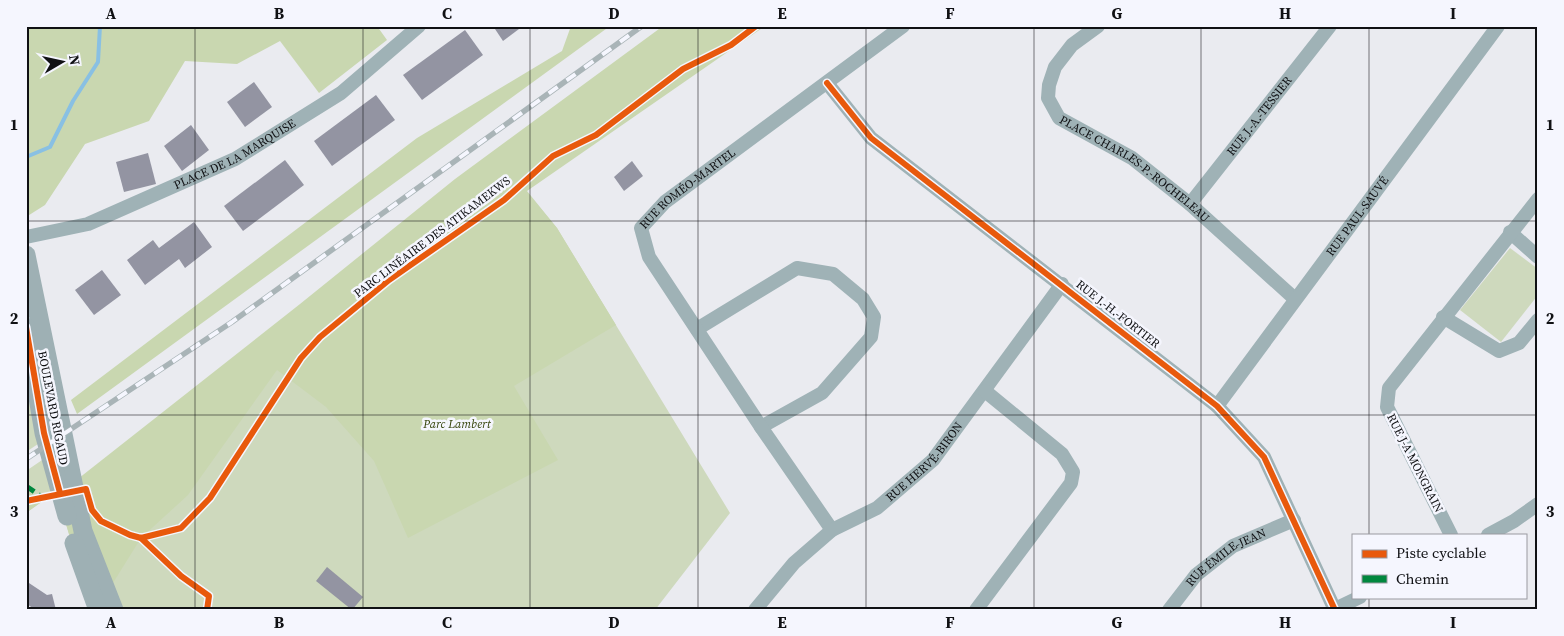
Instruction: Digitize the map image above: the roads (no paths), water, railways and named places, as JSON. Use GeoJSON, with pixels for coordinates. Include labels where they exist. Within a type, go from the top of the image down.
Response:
{"type":"FeatureCollection","features":[{"type":"Feature","properties":{"kind":"street","name":"PLACE DE LA MARQUISE"},"geometry":{"type":"LineString","coordinates":[[26,237],[88,224],[235,159],[341,93],[419,26]]}},
{"type":"Feature","properties":{"kind":"street","name":"RUE ROMÉO-MARTEL"},"geometry":{"type":"LineString","coordinates":[[832,530],[761,427],[649,257],[641,228],[665,202],[903,26]]}},
{"type":"Feature","properties":{"kind":"street","name":"PLACE CHARLES-P.-ROCHELEAU"},"geometry":{"type":"LineString","coordinates":[[1098,26],[1072,44],[1054,67],[1048,98],[1059,118],[1132,158],[1190,204],[1295,299]]}},
{"type":"Feature","properties":{"kind":"street","name":"RUE J.-A.-TESSIER"},"geometry":{"type":"LineString","coordinates":[[1190,204],[1330,26]]}},
{"type":"Feature","properties":{"kind":"street","name":"RUE PAUL-SAUVÉ"},"geometry":{"type":"LineString","coordinates":[[1217,406],[1498,26]]}},
{"type":"Feature","properties":{"kind":"street","name":"RUE J.-H.-FORTIER"},"geometry":{"type":"LineString","coordinates":[[826,83],[870,138],[1062,284],[1217,406],[1264,457],[1335,609]]}},
{"type":"Feature","properties":{"kind":"street","name":"RUE J-A MONGRAIN"},"geometry":{"type":"LineString","coordinates":[[1450,534],[1387,408],[1389,388],[1538,198]]}},
{"type":"Feature","properties":{"kind":"street"},"geometry":{"type":"LineString","coordinates":[[1510,232],[1538,257]]}},
{"type":"Feature","properties":{"kind":"street","name":"BOULEVARD RIGAUD"},"geometry":{"type":"LineString","coordinates":[[26,255],[83,531],[114,610]]}},
{"type":"Feature","properties":{"kind":"street"},"geometry":{"type":"LineString","coordinates":[[697,329],[797,268],[834,274],[863,299],[874,317],[872,337],[822,393],[761,427]]}},
{"type":"Feature","properties":{"kind":"street","name":"RUE HERVÉ-BIRON"},"geometry":{"type":"LineString","coordinates":[[756,610],[794,563],[832,530],[877,508],[933,460],[985,392],[1062,284]]}},
{"type":"Feature","properties":{"kind":"street"},"geometry":{"type":"LineString","coordinates":[[1443,317],[1499,351],[1519,343],[1538,320]]}},
{"type":"Feature","properties":{"kind":"street","name":"BOULEVARD RIGAUD"},"geometry":{"type":"LineString","coordinates":[[26,327],[47,445],[73,540],[98,610]]}},
{"type":"Feature","properties":{"kind":"street"},"geometry":{"type":"LineString","coordinates":[[976,610],[1071,483],[1073,472],[1062,454],[985,392]]}},
{"type":"Feature","properties":{"kind":"street"},"geometry":{"type":"LineString","coordinates":[[1490,534],[1514,521],[1538,504]]}},
{"type":"Feature","properties":{"kind":"street","name":"RUE ÉMILE-JEAN"},"geometry":{"type":"LineString","coordinates":[[1169,610],[1196,575],[1233,546],[1294,520]]}},
{"type":"Feature","properties":{"kind":"street"},"geometry":{"type":"LineString","coordinates":[[1335,609],[1358,598]]}},
{"type":"Feature","properties":{"kind":"waterway"},"geometry":{"type":"LineString","coordinates":[[26,157],[50,147],[73,101],[98,62],[100,26]]}},
{"type":"Feature","properties":{"kind":"railway"},"geometry":{"type":"LineString","coordinates":[[26,459],[232,322],[642,26]]}},
{"type":"Feature","properties":{"kind":"park label","name":"Parc Lambert"},"geometry":{"type":"Point","coordinates":[457,424]}}]}
